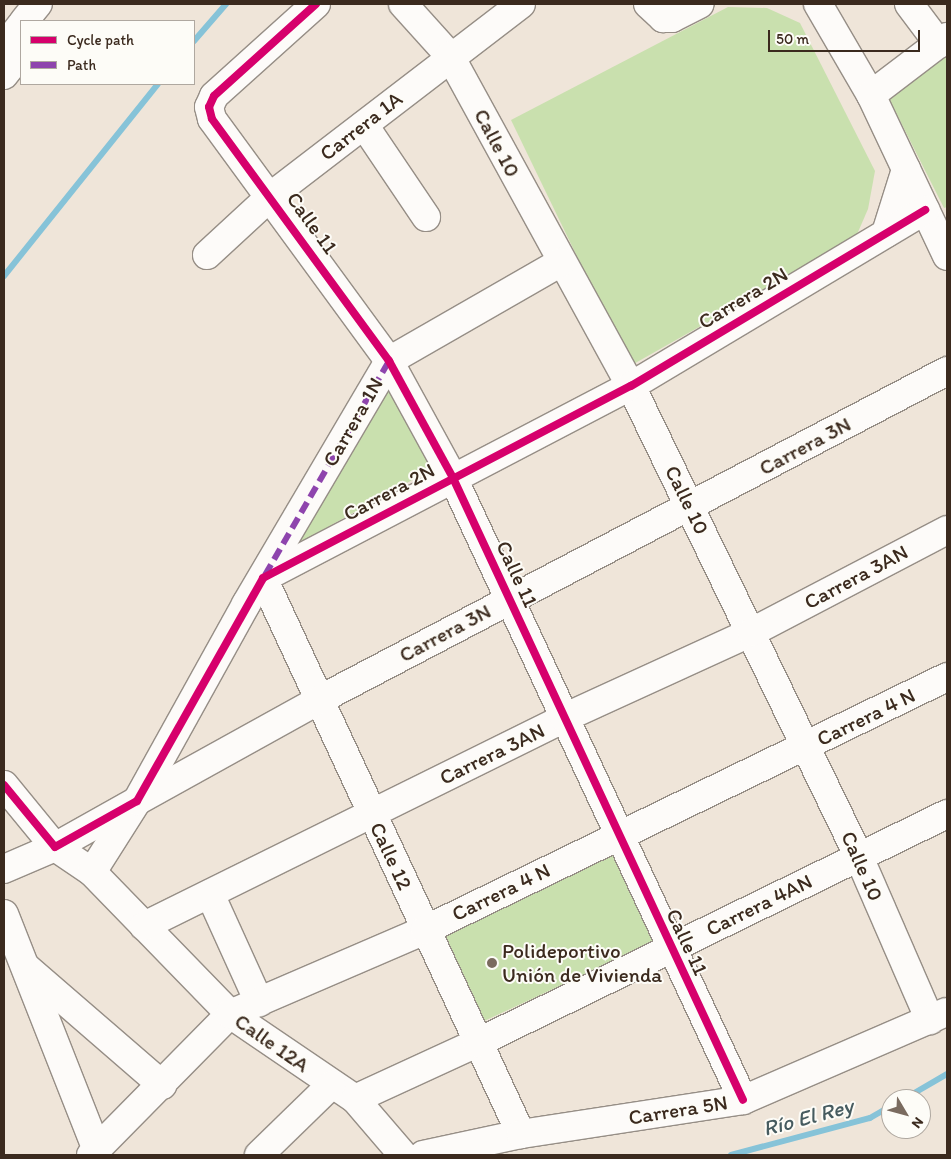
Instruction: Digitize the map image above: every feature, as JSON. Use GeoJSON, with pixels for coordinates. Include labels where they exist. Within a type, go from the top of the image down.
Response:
{"type":"FeatureCollection","features":[{"type":"Feature","properties":{"kind":"street"},"geometry":{"type":"LineString","coordinates":[[25,20],[38,4]]}},
{"type":"Feature","properties":{"kind":"street"},"geometry":{"type":"LineString","coordinates":[[47,20],[60,4]]}},
{"type":"Feature","properties":{"kind":"street","name":"Calle 11"},"geometry":{"type":"LineString","coordinates":[[316,4],[214,96],[209,107],[212,119],[271,196],[389,361],[453,478],[670,948],[743,1100]]}},
{"type":"Feature","properties":{"kind":"street","name":"Calle 10"},"geometry":{"type":"LineString","coordinates":[[404,4],[450,56],[561,262],[631,386],[752,632],[859,857],[939,1016]]}},
{"type":"Feature","properties":{"kind":"street","name":"Carrera 1A"},"geometry":{"type":"LineString","coordinates":[[207,255],[271,196],[450,56],[521,4]]}},
{"type":"Feature","properties":{"kind":"street"},"geometry":{"type":"LineString","coordinates":[[652,8],[672,18],[700,4]]}},
{"type":"Feature","properties":{"kind":"street"},"geometry":{"type":"LineString","coordinates":[[871,95],[943,41],[909,4]]}},
{"type":"Feature","properties":{"kind":"street"},"geometry":{"type":"LineString","coordinates":[[816,5],[871,95],[947,256]]}},
{"type":"Feature","properties":{"kind":"street"},"geometry":{"type":"LineString","coordinates":[[4,47],[20,26]]}},
{"type":"Feature","properties":{"kind":"street"},"geometry":{"type":"LineString","coordinates":[[4,75],[20,53]]}},
{"type":"Feature","properties":{"kind":"street"},"geometry":{"type":"LineString","coordinates":[[364,125],[426,217]]}},
{"type":"Feature","properties":{"kind":"street"},"geometry":{"type":"LineString","coordinates":[[886,233],[906,169]]}},
{"type":"Feature","properties":{"kind":"street","name":"Carrera 2N"},"geometry":{"type":"LineString","coordinates":[[264,578],[631,386],[925,210]]}},
{"type":"Feature","properties":{"kind":"street","name":"Carrera 1N"},"geometry":{"type":"LineString","coordinates":[[264,578],[389,361],[561,262]]}},
{"type":"Feature","properties":{"kind":"street","name":"Carrera 3N"},"geometry":{"type":"LineString","coordinates":[[92,872],[137,801],[319,700],[947,371]]}},
{"type":"Feature","properties":{"kind":"street","name":"Carrera 3AN"},"geometry":{"type":"LineString","coordinates":[[144,926],[564,718],[752,632],[947,530]]}},
{"type":"Feature","properties":{"kind":"street"},"geometry":{"type":"LineString","coordinates":[[4,868],[55,847],[137,801],[264,578]]}},
{"type":"Feature","properties":{"kind":"street","name":"Calle 12"},"geometry":{"type":"LineString","coordinates":[[264,578],[477,1043],[521,1134]]}},
{"type":"Feature","properties":{"kind":"street","name":"Carrera 4 N"},"geometry":{"type":"LineString","coordinates":[[94,1152],[230,1014],[425,930],[947,677]]}},
{"type":"Feature","properties":{"kind":"street"},"geometry":{"type":"LineString","coordinates":[[4,785],[55,847],[92,872]]}},
{"type":"Feature","properties":{"kind":"street","name":"Carrera 4AN"},"geometry":{"type":"LineString","coordinates":[[355,1099],[477,1043],[947,814]]}},
{"type":"Feature","properties":{"kind":"street","name":"Calle 12A"},"geometry":{"type":"LineString","coordinates":[[92,872],[230,1014],[331,1085],[355,1099],[403,1155]]}},
{"type":"Feature","properties":{"kind":"street"},"geometry":{"type":"LineString","coordinates":[[210,894],[259,1002]]}},
{"type":"Feature","properties":{"kind":"street"},"geometry":{"type":"LineString","coordinates":[[4,914],[94,1152]]}},
{"type":"Feature","properties":{"kind":"street"},"geometry":{"type":"LineString","coordinates":[[24,966],[162,1085]]}},
{"type":"Feature","properties":{"kind":"street","name":"Carrera 5N"},"geometry":{"type":"LineString","coordinates":[[423,1155],[521,1134],[743,1100],[939,1016]]}},
{"type":"Feature","properties":{"kind":"street"},"geometry":{"type":"LineString","coordinates":[[259,1155],[331,1085]]}},
{"type":"Feature","properties":{"kind":"green space"},"geometry":{"type":"Polygon","coordinates":[[[728,7],[767,8],[800,23],[875,171],[868,209],[855,239],[630,366],[511,120],[728,7]]]}},
{"type":"Feature","properties":{"kind":"green space"},"geometry":{"type":"Polygon","coordinates":[[[947,52],[947,207],[944,208],[888,97],[947,52]]]}},
{"type":"Feature","properties":{"kind":"green space"},"geometry":{"type":"Polygon","coordinates":[[[388,379],[432,469],[290,548],[388,379]]]}},
{"type":"Feature","properties":{"kind":"green space"},"geometry":{"type":"Polygon","coordinates":[[[613,844],[658,940],[478,1024],[434,928],[613,844]]]}},
{"type":"Feature","properties":{"kind":"waterway"},"geometry":{"type":"LineString","coordinates":[[195,40],[226,4]]}},
{"type":"Feature","properties":{"kind":"waterway"},"geometry":{"type":"LineString","coordinates":[[4,276],[157,85]]}},
{"type":"Feature","properties":{"kind":"waterway","name":"Río El Rey"},"geometry":{"type":"LineString","coordinates":[[921,1089],[947,1074]]}},
{"type":"Feature","properties":{"kind":"waterway","name":"Río El Rey"},"geometry":{"type":"LineString","coordinates":[[731,1155],[870,1118],[881,1112]]}},
{"type":"Feature","properties":{"kind":"marked path"},"geometry":{"type":"LineString","coordinates":[[265,575],[389,361]]}},
{"type":"Feature","properties":{"kind":"cycle path"},"geometry":{"type":"LineString","coordinates":[[316,4],[214,96],[209,107],[212,119],[389,361],[453,478],[743,1100]]}},
{"type":"Feature","properties":{"kind":"cycle path"},"geometry":{"type":"LineString","coordinates":[[4,785],[55,847],[137,801],[263,578],[631,386],[925,210]]}},
{"type":"Feature","properties":{"kind":"place","name":"Polideportivo Unión de Vivienda"},"geometry":{"type":"Point","coordinates":[492,963]}}]}
